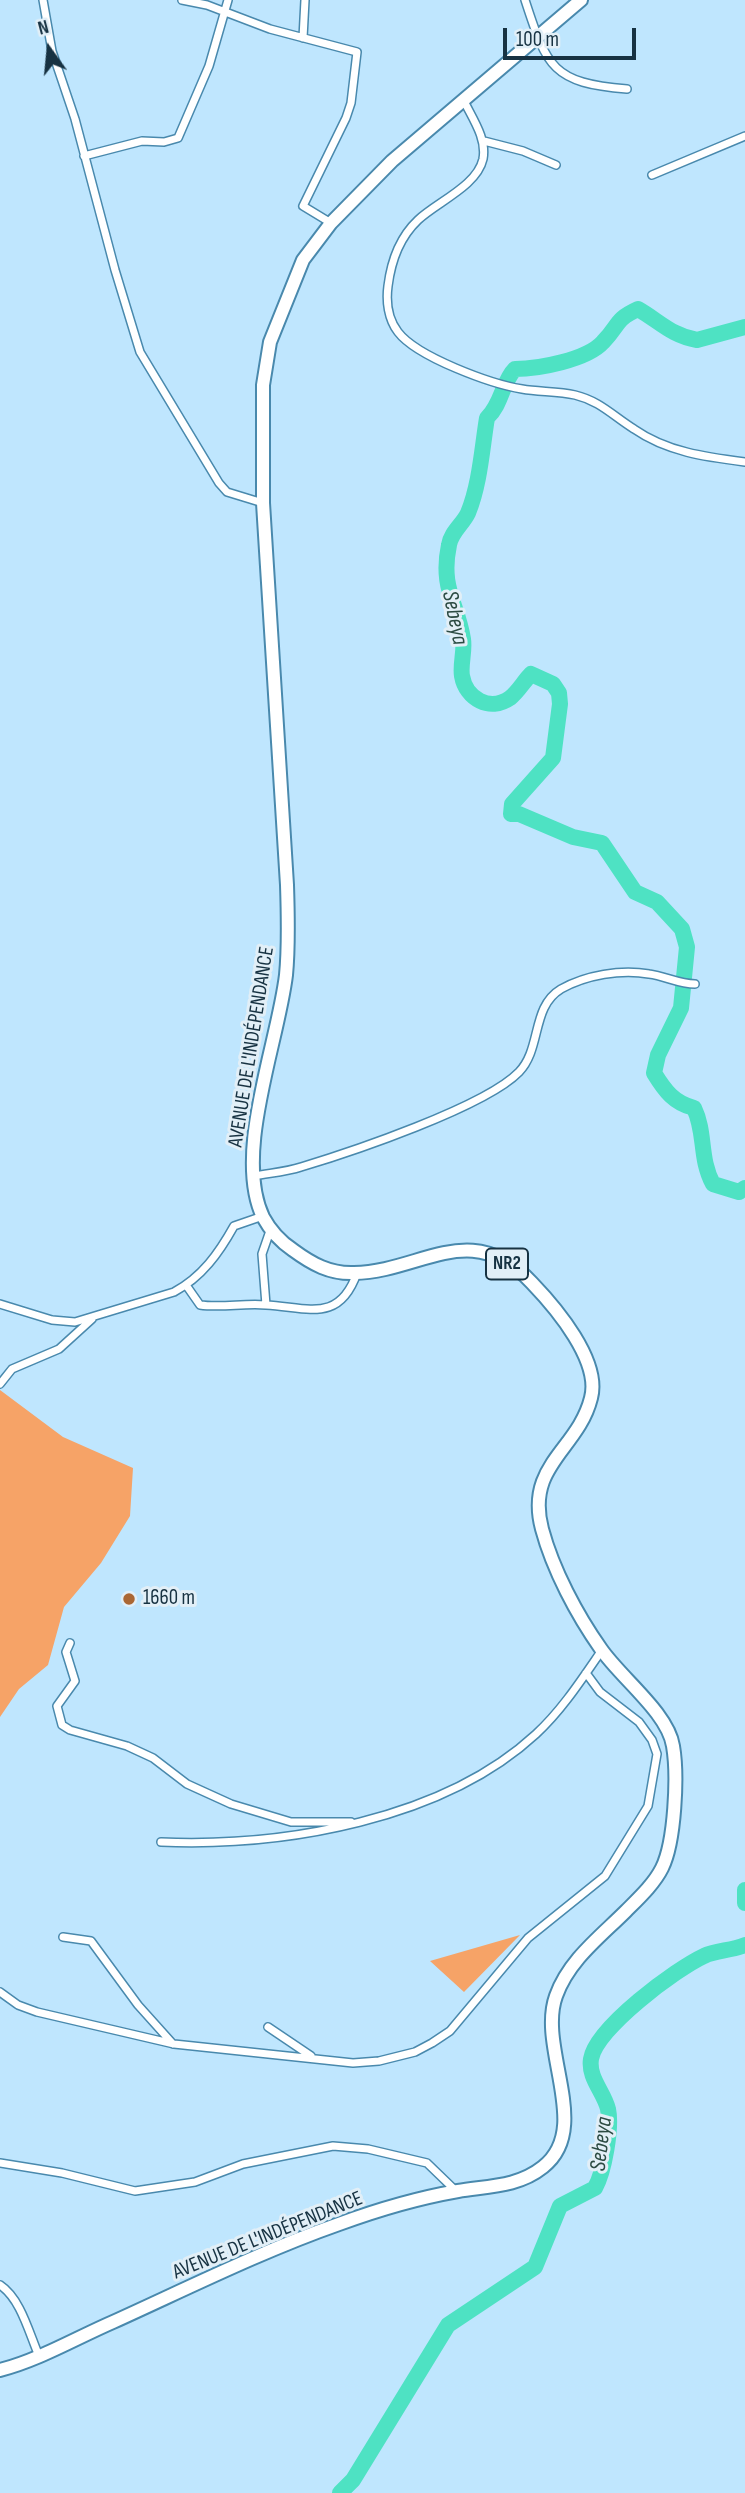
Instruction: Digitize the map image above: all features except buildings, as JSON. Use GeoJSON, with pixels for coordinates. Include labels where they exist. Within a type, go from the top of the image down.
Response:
{"type":"FeatureCollection","features":[{"type":"Feature","properties":{"kind":"highway","name":"AVENUE DE L'INDÉPENDANCE"},"geometry":{"type":"LineString","coordinates":[[0,2370],[39,2356],[338,2224],[456,2191],[508,2185],[542,2168],[556,2154],[562,2141],[565,2114],[553,2034],[554,2000],[586,1948],[626,1910],[664,1865],[673,1806],[675,1757],[672,1737],[664,1719],[640,1696],[601,1650],[582,1618],[547,1543],[538,1501],[545,1470],[574,1431],[593,1394],[587,1361],[576,1338],[528,1278],[490,1254],[464,1250],[356,1273],[327,1270],[310,1263],[282,1243],[263,1216],[253,1176],[254,1147],[286,975],[288,944],[287,886],[262,503],[263,385],[270,342],[303,260],[331,223],[392,160],[581,0]]}},
{"type":"Feature","properties":{"kind":"street"},"geometry":{"type":"LineString","coordinates":[[43,0],[52,51],[115,270],[145,362],[219,483],[227,492],[262,503]]}},
{"type":"Feature","properties":{"kind":"street"},"geometry":{"type":"LineString","coordinates":[[182,0],[357,52],[346,118],[303,206],[331,223]]}},
{"type":"Feature","properties":{"kind":"street"},"geometry":{"type":"LineString","coordinates":[[84,156],[142,141],[164,142],[178,138],[209,66],[228,0]]}},
{"type":"Feature","properties":{"kind":"street"},"geometry":{"type":"LineString","coordinates":[[303,38],[305,0]]}},
{"type":"Feature","properties":{"kind":"street"},"geometry":{"type":"LineString","coordinates":[[525,0],[548,63],[559,73],[591,86],[627,89]]}},
{"type":"Feature","properties":{"kind":"street"},"geometry":{"type":"LineString","coordinates":[[463,99],[484,141],[483,159],[478,172],[418,220],[405,235],[390,266],[387,299],[397,331],[416,348],[502,383],[520,389],[575,394],[603,404],[634,430],[667,447],[745,462]]}},
{"type":"Feature","properties":{"kind":"street"},"geometry":{"type":"LineString","coordinates":[[652,175],[745,136]]}},
{"type":"Feature","properties":{"kind":"street"},"geometry":{"type":"LineString","coordinates":[[484,141],[523,151],[556,165]]}},
{"type":"Feature","properties":{"kind":"street"},"geometry":{"type":"LineString","coordinates":[[253,1176],[299,1168],[419,1124],[482,1096],[519,1072],[529,1057],[546,1002],[561,989],[594,976],[611,974],[647,973],[679,983],[692,984]]}},
{"type":"Feature","properties":{"kind":"street"},"geometry":{"type":"LineString","coordinates":[[0,1304],[60,1322],[93,1318],[186,1285],[213,1260],[234,1226],[263,1216]]}},
{"type":"Feature","properties":{"kind":"street"},"geometry":{"type":"LineString","coordinates":[[266,1305],[262,1254],[271,1228]]}},
{"type":"Feature","properties":{"kind":"street"},"geometry":{"type":"LineString","coordinates":[[186,1285],[200,1305],[266,1305],[318,1310],[332,1307],[352,1287],[356,1273]]}},
{"type":"Feature","properties":{"kind":"street"},"geometry":{"type":"LineString","coordinates":[[0,1384],[12,1369],[59,1349],[93,1318]]}},
{"type":"Feature","properties":{"kind":"street"},"geometry":{"type":"LineString","coordinates":[[70,1643],[66,1652],[75,1681],[57,1706],[62,1725],[70,1730],[127,1746],[153,1758],[187,1784],[256,1812],[291,1822],[366,1822]]}},
{"type":"Feature","properties":{"kind":"street"},"geometry":{"type":"LineString","coordinates":[[161,1842],[249,1841],[366,1822],[428,1799],[506,1756],[535,1735],[557,1713],[601,1650]]}},
{"type":"Feature","properties":{"kind":"street"},"geometry":{"type":"LineString","coordinates":[[0,1992],[18,2005],[37,2012],[174,2044],[353,2063],[379,2061],[415,2052],[432,2043],[450,2031],[527,1938],[606,1876],[648,1806],[657,1754],[652,1740],[639,1722],[600,1692],[586,1673]]}},
{"type":"Feature","properties":{"kind":"street"},"geometry":{"type":"LineString","coordinates":[[63,1937],[91,1941],[138,2005],[174,2044]]}},
{"type":"Feature","properties":{"kind":"street"},"geometry":{"type":"LineString","coordinates":[[268,2027],[312,2057]]}},
{"type":"Feature","properties":{"kind":"street"},"geometry":{"type":"LineString","coordinates":[[0,2164],[62,2173],[135,2192],[195,2182],[243,2164],[333,2146],[368,2149],[427,2163],[456,2191]]}},
{"type":"Feature","properties":{"kind":"street"},"geometry":{"type":"LineString","coordinates":[[0,2285],[8,2290],[39,2356]]}},
{"type":"Feature","properties":{"kind":"shaded area"},"geometry":{"type":"Polygon","coordinates":[[[0,1390],[63,1437],[133,1468],[130,1516],[101,1563],[64,1607],[48,1665],[19,1689],[0,1717],[0,1390]]]}},
{"type":"Feature","properties":{"kind":"shaded area"},"geometry":{"type":"Polygon","coordinates":[[[520,1935],[464,1992],[430,1961],[520,1935]]]}},
{"type":"Feature","properties":{"kind":"waterway","name":"Sebeya"},"geometry":{"type":"LineString","coordinates":[[745,327],[697,340],[673,332],[638,309],[625,316],[603,342],[586,354],[549,365],[515,369],[487,418],[475,490],[468,513],[450,540],[447,560],[450,594],[463,639],[462,672],[468,691],[480,701],[495,704],[513,696],[531,674],[553,684],[559,693],[553,758],[512,804],[511,814],[519,814],[573,837],[602,843],[635,892],[657,902],[682,929],[687,947],[681,1008],[658,1055],[654,1073],[671,1095],[694,1108],[706,1165],[713,1184],[739,1192],[745,1188]]}},
{"type":"Feature","properties":{"kind":"waterway","name":"Sebeya"},"geometry":{"type":"LineString","coordinates":[[745,1890],[745,1903]]}},
{"type":"Feature","properties":{"kind":"waterway","name":"Sebeya"},"geometry":{"type":"LineString","coordinates":[[340,2493],[353,2480],[448,2325],[535,2267],[560,2206],[595,2188],[601,2172],[609,2127],[608,2109],[591,2066],[596,2046],[622,2016],[675,1973],[709,1954],[745,1945]]}},
{"type":"Feature","properties":{"kind":"place","name":"1660 m"},"geometry":{"type":"Point","coordinates":[129,1599]}}]}
